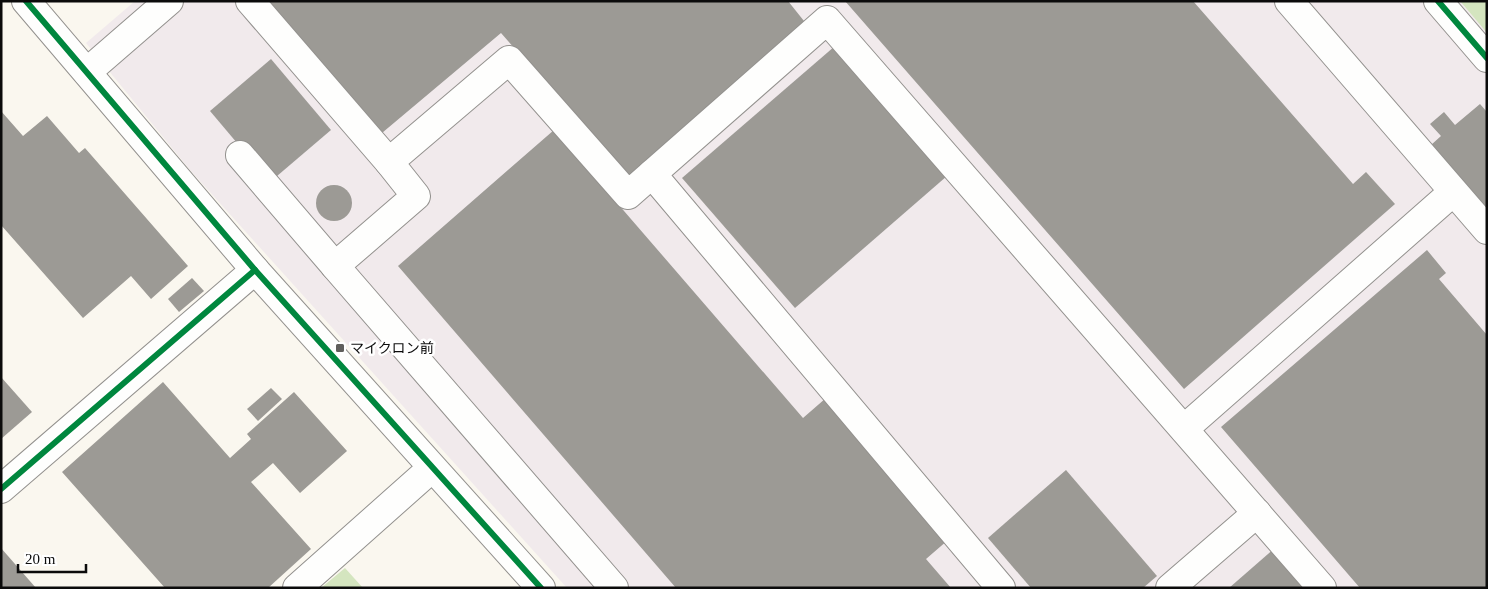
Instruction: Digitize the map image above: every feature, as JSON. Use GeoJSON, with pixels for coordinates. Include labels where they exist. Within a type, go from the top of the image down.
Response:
{"type":"FeatureCollection","features":[{"type":"Feature","properties":{"kind":"street"},"geometry":{"type":"LineString","coordinates":[[26,1],[255,270],[541,588]]}},
{"type":"Feature","properties":{"kind":"street"},"geometry":{"type":"LineString","coordinates":[[86,72],[168,1]]}},
{"type":"Feature","properties":{"kind":"street"},"geometry":{"type":"LineString","coordinates":[[250,1],[416,196],[335,266]]}},
{"type":"Feature","properties":{"kind":"street"},"geometry":{"type":"LineString","coordinates":[[1289,1],[1487,230]]}},
{"type":"Feature","properties":{"kind":"street"},"geometry":{"type":"LineString","coordinates":[[1438,1],[1487,58]]}},
{"type":"Feature","properties":{"kind":"street"},"geometry":{"type":"LineString","coordinates":[[389,162],[509,60],[628,195],[828,20],[1322,588]]}},
{"type":"Feature","properties":{"kind":"street"},"geometry":{"type":"LineString","coordinates":[[240,155],[614,588]]}},
{"type":"Feature","properties":{"kind":"street"},"geometry":{"type":"LineString","coordinates":[[652,174],[1001,588]]}},
{"type":"Feature","properties":{"kind":"street"},"geometry":{"type":"LineString","coordinates":[[1184,429],[1454,192]]}},
{"type":"Feature","properties":{"kind":"street"},"geometry":{"type":"LineString","coordinates":[[1,489],[255,270]]}},
{"type":"Feature","properties":{"kind":"street"},"geometry":{"type":"LineString","coordinates":[[297,588],[432,468]]}},
{"type":"Feature","properties":{"kind":"street"},"geometry":{"type":"LineString","coordinates":[[1170,588],[1257,513]]}},
{"type":"Feature","properties":{"kind":"shaded area"},"geometry":{"type":"Polygon","coordinates":[[[135,1],[1460,1],[1487,33],[1487,588],[567,588],[190,170],[86,43],[135,1]]]}},
{"type":"Feature","properties":{"kind":"green space"},"geometry":{"type":"Polygon","coordinates":[[[1460,1],[1487,1],[1487,33],[1460,1]]]}},
{"type":"Feature","properties":{"kind":"green space"},"geometry":{"type":"Polygon","coordinates":[[[345,568],[363,588],[321,588],[345,568]]]}},
{"type":"Feature","properties":{"kind":"building"},"geometry":{"type":"Polygon","coordinates":[[[260,1],[788,1],[808,26],[629,179],[501,33],[376,138],[260,1]]]}},
{"type":"Feature","properties":{"kind":"building"},"geometry":{"type":"Polygon","coordinates":[[[845,1],[1193,1],[1353,184],[1366,172],[1395,204],[1184,389],[845,1]]]}},
{"type":"Feature","properties":{"kind":"building"},"geometry":{"type":"Polygon","coordinates":[[[835,46],[947,176],[795,308],[682,178],[835,46]]]}},
{"type":"Feature","properties":{"kind":"building"},"geometry":{"type":"Polygon","coordinates":[[[271,59],[331,130],[270,182],[210,111],[271,59]]]}},
{"type":"Feature","properties":{"kind":"building"},"geometry":{"type":"Polygon","coordinates":[[[1480,104],[1487,112],[1487,210],[1431,145],[1441,136],[1430,124],[1444,112],[1455,125],[1480,104]]]}},
{"type":"Feature","properties":{"kind":"building"},"geometry":{"type":"Polygon","coordinates":[[[1,111],[23,136],[47,116],[79,153],[85,148],[188,266],[151,299],[131,276],[83,318],[1,225],[1,111]]]}},
{"type":"Feature","properties":{"kind":"building"},"geometry":{"type":"Polygon","coordinates":[[[554,130],[803,418],[826,398],[948,540],[926,559],[951,588],[676,588],[398,266],[554,130]]]}},
{"type":"Feature","properties":{"kind":"building"},"geometry":{"type":"Polygon","coordinates":[[[334,185],[341,186],[347,190],[351,196],[351,210],[347,216],[341,220],[334,221],[327,220],[321,216],[317,210],[316,203],[317,196],[321,190],[327,186],[334,185]]]}},
{"type":"Feature","properties":{"kind":"building"},"geometry":{"type":"Polygon","coordinates":[[[1427,250],[1446,273],[1439,279],[1487,335],[1487,588],[1360,588],[1221,427],[1427,250]]]}},
{"type":"Feature","properties":{"kind":"building"},"geometry":{"type":"Polygon","coordinates":[[[192,278],[204,291],[179,312],[168,299],[192,278]]]}},
{"type":"Feature","properties":{"kind":"building"},"geometry":{"type":"Polygon","coordinates":[[[1,377],[32,412],[1,439],[1,377]]]}},
{"type":"Feature","properties":{"kind":"building"},"geometry":{"type":"Polygon","coordinates":[[[163,382],[230,458],[251,439],[247,434],[294,392],[347,451],[300,493],[273,463],[251,482],[311,549],[268,588],[165,588],[62,472],[163,382]]]}},
{"type":"Feature","properties":{"kind":"building"},"geometry":{"type":"Polygon","coordinates":[[[271,388],[282,399],[258,421],[247,409],[271,388]]]}},
{"type":"Feature","properties":{"kind":"building"},"geometry":{"type":"Polygon","coordinates":[[[1066,470],[1157,576],[1143,588],[1031,588],[988,538],[1066,470]]]}},
{"type":"Feature","properties":{"kind":"building"},"geometry":{"type":"Polygon","coordinates":[[[1,548],[36,588],[1,588],[1,548]]]}},
{"type":"Feature","properties":{"kind":"building"},"geometry":{"type":"Polygon","coordinates":[[[1275,548],[1309,588],[1229,588],[1275,548]]]}},
{"type":"Feature","properties":{"kind":"cycle path"},"geometry":{"type":"LineString","coordinates":[[26,1],[255,270],[541,588]]}},
{"type":"Feature","properties":{"kind":"cycle path"},"geometry":{"type":"LineString","coordinates":[[1438,1],[1487,58]]}},
{"type":"Feature","properties":{"kind":"cycle path"},"geometry":{"type":"LineString","coordinates":[[1,489],[255,270]]}},
{"type":"Feature","properties":{"kind":"place","name":"マイクロン前"},"geometry":{"type":"Point","coordinates":[340,348]}}]}
